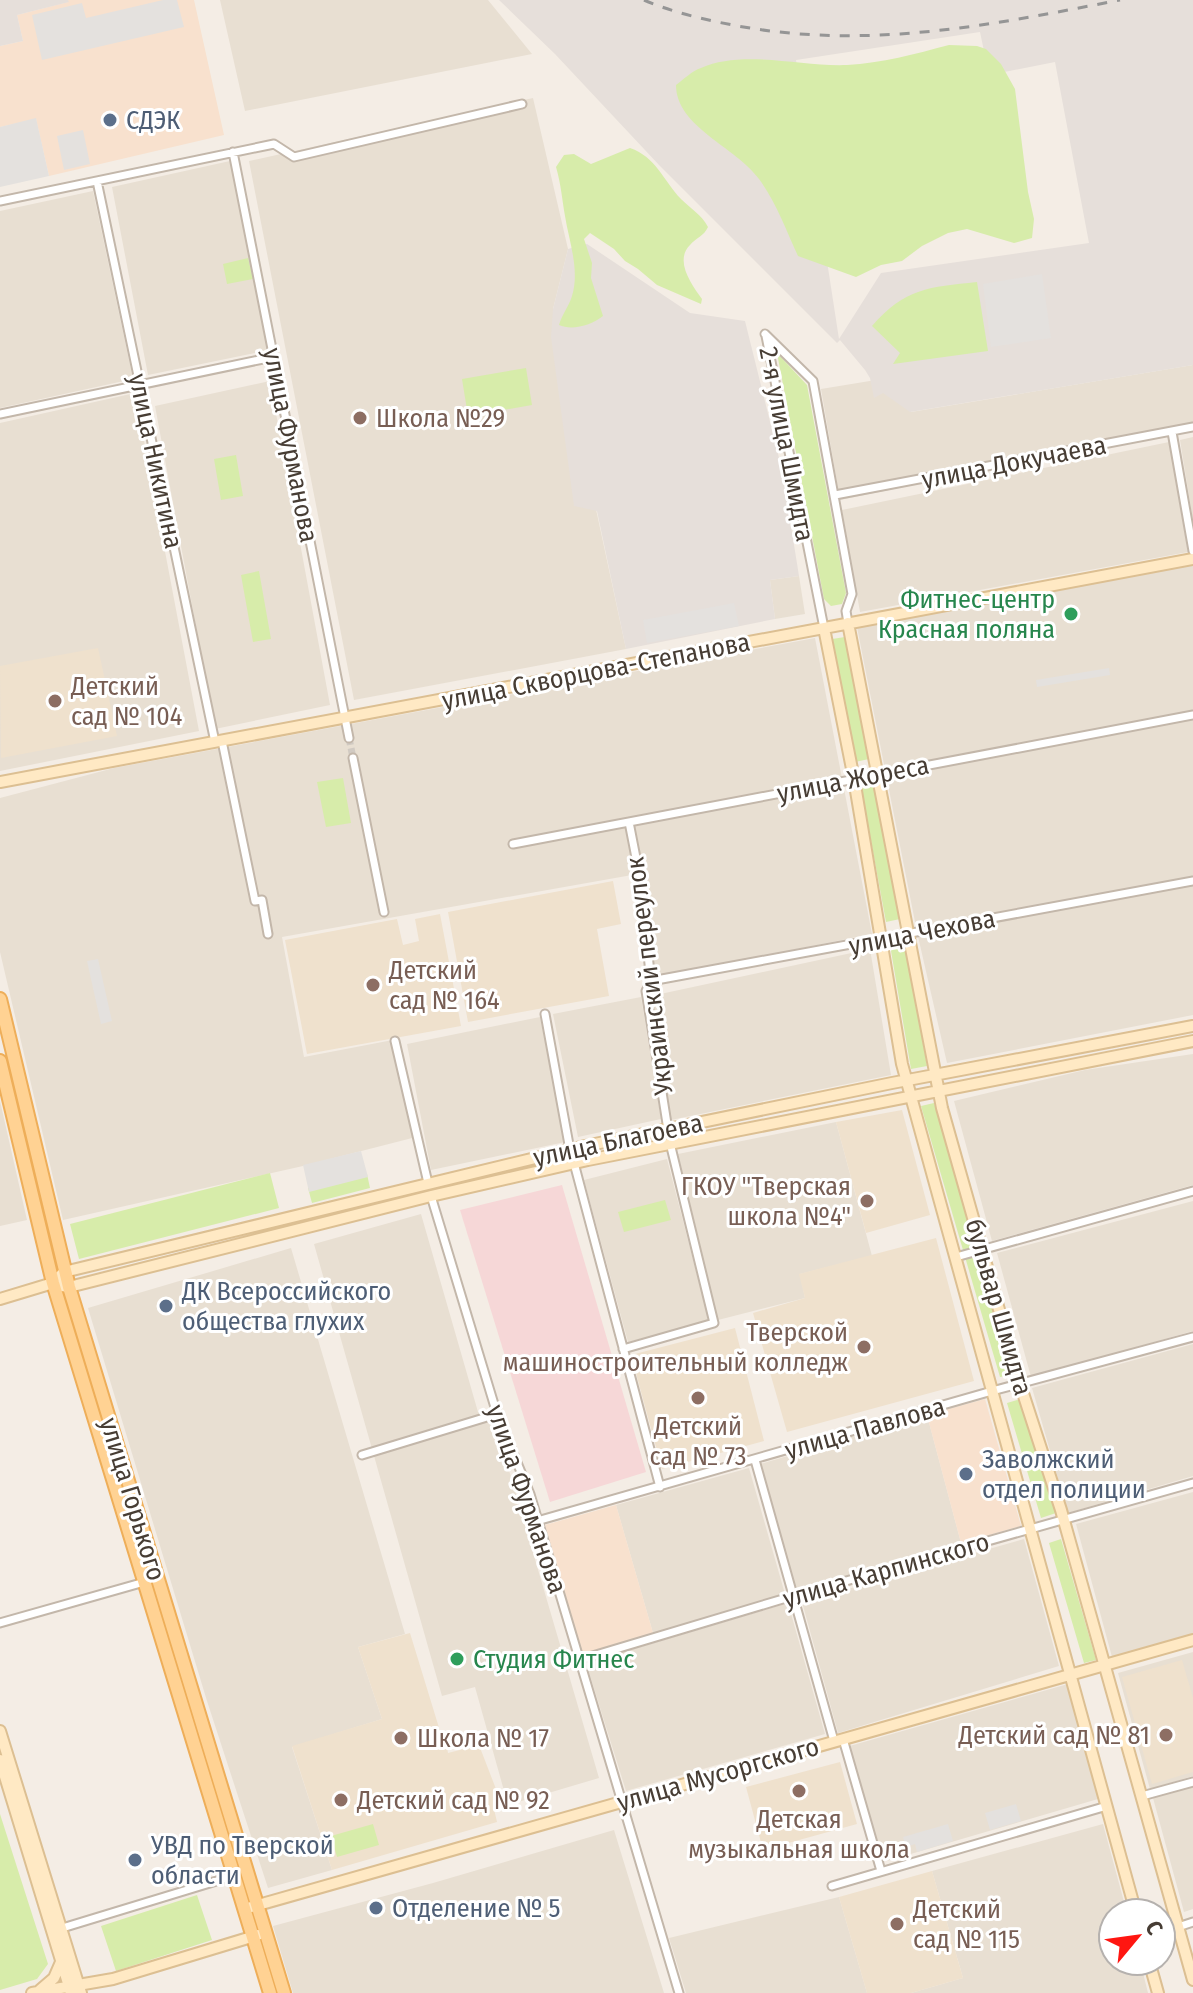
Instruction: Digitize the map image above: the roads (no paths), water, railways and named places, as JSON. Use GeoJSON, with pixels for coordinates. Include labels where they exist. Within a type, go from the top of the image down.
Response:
{"type":"FeatureCollection","features":[{"type":"Feature","properties":{"kind":"main road","name":"улица Горького"},"geometry":{"type":"LineString","coordinates":[[0,999],[64,1272],[284,1993]]}},
{"type":"Feature","properties":{"kind":"main road","name":"улица Горького"},"geometry":{"type":"LineString","coordinates":[[0,1061],[53,1283],[270,1993]]}},
{"type":"Feature","properties":{"kind":"street"},"geometry":{"type":"LineString","coordinates":[[0,201],[274,144],[294,157],[522,104]]}},
{"type":"Feature","properties":{"kind":"street","name":"улица Фурманова"},"geometry":{"type":"LineString","coordinates":[[233,152],[349,738]]}},
{"type":"Feature","properties":{"kind":"street","name":"улица Никитина"},"geometry":{"type":"LineString","coordinates":[[97,181],[255,901],[262,900],[268,934]]}},
{"type":"Feature","properties":{"kind":"street","name":"2-я улица Шмидта"},"geometry":{"type":"LineString","coordinates":[[824,628],[765,334],[813,381],[852,594],[846,611],[848,623]]}},
{"type":"Feature","properties":{"kind":"street"},"geometry":{"type":"LineString","coordinates":[[0,414],[273,357]]}},
{"type":"Feature","properties":{"kind":"street","name":"улица Докучаева"},"geometry":{"type":"LineString","coordinates":[[835,495],[1193,427]]}},
{"type":"Feature","properties":{"kind":"street"},"geometry":{"type":"LineString","coordinates":[[1172,432],[1193,551]]}},
{"type":"Feature","properties":{"kind":"street","name":"улица Скворцова-Степанова"},"geometry":{"type":"LineString","coordinates":[[0,782],[1193,559]]}},
{"type":"Feature","properties":{"kind":"street","name":"бульвар Шмидта"},"geometry":{"type":"LineString","coordinates":[[848,623],[939,1090],[1020,1384],[1063,1518],[1193,1980]]}},
{"type":"Feature","properties":{"kind":"street","name":"бульвар Шмидта"},"geometry":{"type":"LineString","coordinates":[[824,628],[907,1081],[1132,1897]]}},
{"type":"Feature","properties":{"kind":"street","name":"улица Жореса"},"geometry":{"type":"LineString","coordinates":[[513,844],[1193,715]]}},
{"type":"Feature","properties":{"kind":"street"},"geometry":{"type":"LineString","coordinates":[[353,758],[384,912]]}},
{"type":"Feature","properties":{"kind":"street","name":"Украинский переулок"},"geometry":{"type":"LineString","coordinates":[[629,822],[638,868],[651,981],[646,991],[668,1130]]}},
{"type":"Feature","properties":{"kind":"street","name":"улица Чехова"},"geometry":{"type":"LineString","coordinates":[[651,981],[1193,881]]}},
{"type":"Feature","properties":{"kind":"street"},"geometry":{"type":"LineString","coordinates":[[545,1014],[570,1150]]}},
{"type":"Feature","properties":{"kind":"street","name":"улица Благоева"},"geometry":{"type":"LineString","coordinates":[[64,1272],[570,1150],[1193,1026]]}},
{"type":"Feature","properties":{"kind":"street"},"geometry":{"type":"LineString","coordinates":[[395,1041],[434,1182],[431,1196]]}},
{"type":"Feature","properties":{"kind":"street","name":"улица Благоева"},"geometry":{"type":"LineString","coordinates":[[53,1283],[69,1287],[574,1163],[1193,1041]]}},
{"type":"Feature","properties":{"kind":"street"},"geometry":{"type":"LineString","coordinates":[[623,1349],[714,1323],[670,1143]]}},
{"type":"Feature","properties":{"kind":"street"},"geometry":{"type":"LineString","coordinates":[[574,1163],[660,1487]]}},
{"type":"Feature","properties":{"kind":"street"},"geometry":{"type":"LineString","coordinates":[[419,1199],[434,1182]]}},
{"type":"Feature","properties":{"kind":"street"},"geometry":{"type":"LineString","coordinates":[[956,1257],[1193,1191]]}},
{"type":"Feature","properties":{"kind":"street","name":"улица Фурманова"},"geometry":{"type":"LineString","coordinates":[[431,1196],[497,1414],[530,1494],[679,1993]]}},
{"type":"Feature","properties":{"kind":"street"},"geometry":{"type":"LineString","coordinates":[[0,1299],[53,1283],[64,1272]]}},
{"type":"Feature","properties":{"kind":"street","name":"улица Павлова"},"geometry":{"type":"LineString","coordinates":[[537,1521],[1193,1337]]}},
{"type":"Feature","properties":{"kind":"street"},"geometry":{"type":"LineString","coordinates":[[362,1455],[497,1414]]}},
{"type":"Feature","properties":{"kind":"street"},"geometry":{"type":"LineString","coordinates":[[755,1460],[793,1596],[881,1871]]}},
{"type":"Feature","properties":{"kind":"street","name":"улица Карпинского"},"geometry":{"type":"LineString","coordinates":[[579,1660],[1193,1483]]}},
{"type":"Feature","properties":{"kind":"street"},"geometry":{"type":"LineString","coordinates":[[0,1623],[157,1578]]}},
{"type":"Feature","properties":{"kind":"street","name":"улица Мусоргского"},"geometry":{"type":"LineString","coordinates":[[244,1909],[1193,1640]]}},
{"type":"Feature","properties":{"kind":"street"},"geometry":{"type":"LineString","coordinates":[[0,1731],[57,1930],[61,1961],[75,1989]]}},
{"type":"Feature","properties":{"kind":"street"},"geometry":{"type":"LineString","coordinates":[[0,1760],[57,1930],[64,1940],[75,1989]]}},
{"type":"Feature","properties":{"kind":"street"},"geometry":{"type":"LineString","coordinates":[[1142,1796],[1193,1782]]}},
{"type":"Feature","properties":{"kind":"street"},"geometry":{"type":"LineString","coordinates":[[832,1886],[1107,1806]]}},
{"type":"Feature","properties":{"kind":"street"},"geometry":{"type":"LineString","coordinates":[[57,1930],[233,1876]]}},
{"type":"Feature","properties":{"kind":"street"},"geometry":{"type":"LineString","coordinates":[[1178,1927],[1193,1922]]}},
{"type":"Feature","properties":{"kind":"street"},"geometry":{"type":"LineString","coordinates":[[35,1992],[75,1989],[266,1933]]}},
{"type":"Feature","properties":{"kind":"street"},"geometry":{"type":"LineString","coordinates":[[35,1992],[54,1978],[61,1961],[64,1940]]}},
{"type":"Feature","properties":{"kind":"street"},"geometry":{"type":"LineString","coordinates":[[35,1992],[54,1993]]}},
{"type":"Feature","properties":{"kind":"tunnel"},"geometry":{"type":"LineString","coordinates":[[349,738],[353,758]]}},
{"type":"Feature","properties":{"kind":"railway"},"geometry":{"type":"LineString","coordinates":[[644,0],[690,16],[738,26],[835,36],[977,26],[1120,0]]}},
{"type":"Feature","properties":{"kind":"place","name":"СДЭК"},"geometry":{"type":"Point","coordinates":[110,120]}},
{"type":"Feature","properties":{"kind":"place","name":"Школа №29"},"geometry":{"type":"Point","coordinates":[360,418]}},
{"type":"Feature","properties":{"kind":"place","name":"Фитнес-центр Красная поляна"},"geometry":{"type":"Point","coordinates":[1071,614]}},
{"type":"Feature","properties":{"kind":"place","name":"Детский сад № 104"},"geometry":{"type":"Point","coordinates":[55,701]}},
{"type":"Feature","properties":{"kind":"place","name":"Детский сад № 164"},"geometry":{"type":"Point","coordinates":[373,985]}},
{"type":"Feature","properties":{"kind":"place","name":"ГКОУ \"Тверская школа №4\""},"geometry":{"type":"Point","coordinates":[867,1201]}},
{"type":"Feature","properties":{"kind":"place","name":"ДК Всероссийского общества глухих"},"geometry":{"type":"Point","coordinates":[166,1306]}},
{"type":"Feature","properties":{"kind":"place","name":"Тверской машиностроительный колледж"},"geometry":{"type":"Point","coordinates":[864,1347]}},
{"type":"Feature","properties":{"kind":"place","name":"Детский сад № 73"},"geometry":{"type":"Point","coordinates":[698,1398]}},
{"type":"Feature","properties":{"kind":"place","name":"Заволжский отдел полиции"},"geometry":{"type":"Point","coordinates":[966,1474]}},
{"type":"Feature","properties":{"kind":"place","name":"Студия Фитнес"},"geometry":{"type":"Point","coordinates":[457,1659]}},
{"type":"Feature","properties":{"kind":"place","name":"Детский сад № 81"},"geometry":{"type":"Point","coordinates":[1166,1735]}},
{"type":"Feature","properties":{"kind":"place","name":"Школа № 17"},"geometry":{"type":"Point","coordinates":[401,1738]}},
{"type":"Feature","properties":{"kind":"place","name":"Детская музыкальная школа"},"geometry":{"type":"Point","coordinates":[799,1791]}},
{"type":"Feature","properties":{"kind":"place","name":"Детский сад № 92"},"geometry":{"type":"Point","coordinates":[341,1800]}},
{"type":"Feature","properties":{"kind":"place","name":"УВД по Тверской области"},"geometry":{"type":"Point","coordinates":[135,1860]}},
{"type":"Feature","properties":{"kind":"place","name":"Отделение № 5"},"geometry":{"type":"Point","coordinates":[376,1908]}},
{"type":"Feature","properties":{"kind":"place","name":"Детский сад № 115"},"geometry":{"type":"Point","coordinates":[897,1924]}}]}
